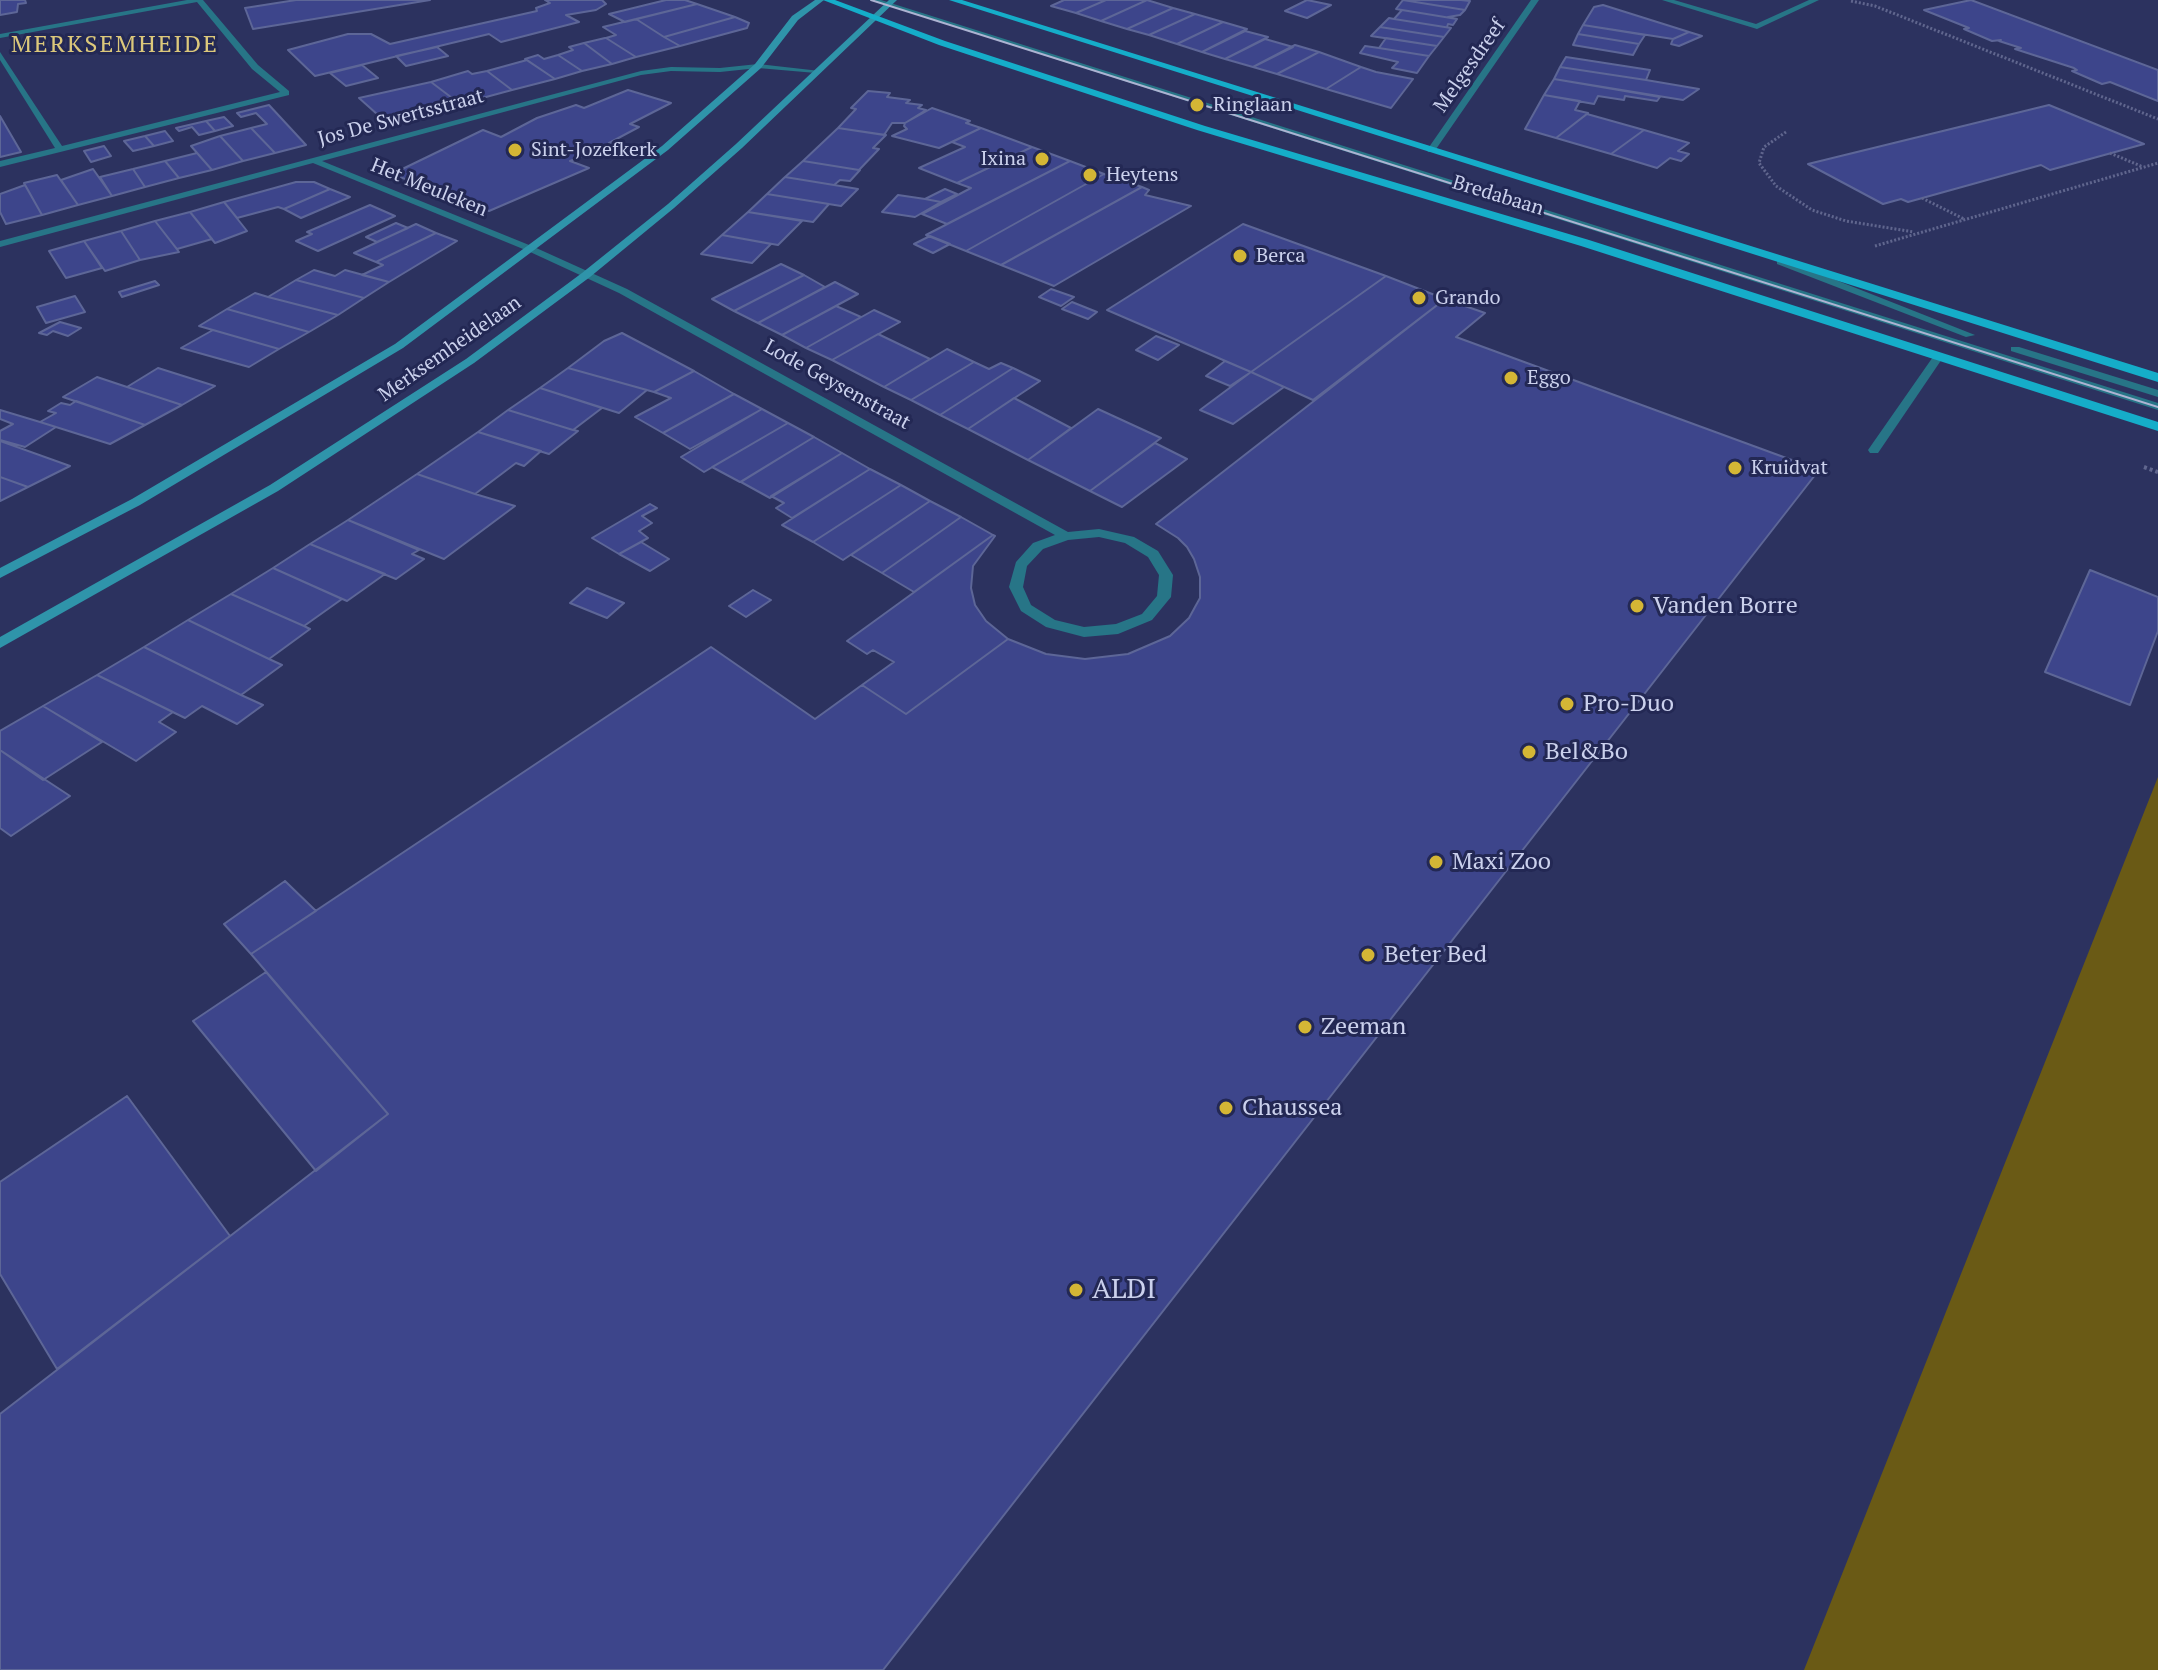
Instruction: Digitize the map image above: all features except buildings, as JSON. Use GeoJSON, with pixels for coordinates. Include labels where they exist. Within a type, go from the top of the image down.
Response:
{"type":"FeatureCollection","features":[{"type":"Feature","properties":{"kind":"main road","name":"Bredabaan"},"geometry":{"type":"LineString","coordinates":[[827,0],[873,19],[1201,128],[1585,243],[2158,427]]}},
{"type":"Feature","properties":{"kind":"main road","name":"Bredabaan"},"geometry":{"type":"LineString","coordinates":[[953,0],[2158,378]]}},
{"type":"Feature","properties":{"kind":"street"},"geometry":{"type":"LineString","coordinates":[[0,36],[199,0],[255,67],[286,93],[0,164]]}},
{"type":"Feature","properties":{"kind":"street","name":"Merksemheidelaan"},"geometry":{"type":"LineString","coordinates":[[0,574],[136,502],[399,346],[665,148],[758,66],[795,18],[820,0]]}},
{"type":"Feature","properties":{"kind":"street"},"geometry":{"type":"LineString","coordinates":[[874,0],[891,1],[2158,394]]}},
{"type":"Feature","properties":{"kind":"street","name":"Melgesdreef"},"geometry":{"type":"LineString","coordinates":[[1431,150],[1535,0]]}},
{"type":"Feature","properties":{"kind":"street"},"geometry":{"type":"LineString","coordinates":[[1666,0],[1757,27],[1815,0]]}},
{"type":"Feature","properties":{"kind":"street"},"geometry":{"type":"LineString","coordinates":[[873,19],[891,1]]}},
{"type":"Feature","properties":{"kind":"street"},"geometry":{"type":"LineString","coordinates":[[891,1],[2158,407]]}},
{"type":"Feature","properties":{"kind":"street","name":"Merksemheidelaan"},"geometry":{"type":"LineString","coordinates":[[0,643],[274,488],[470,361],[586,275],[739,146],[873,19]]}},
{"type":"Feature","properties":{"kind":"street"},"geometry":{"type":"LineString","coordinates":[[0,54],[60,149]]}},
{"type":"Feature","properties":{"kind":"street","name":"Jos De Swertsstraat"},"geometry":{"type":"LineString","coordinates":[[0,244],[641,73],[758,66],[816,71]]}},
{"type":"Feature","properties":{"kind":"street","name":"Het Meuleken"},"geometry":{"type":"LineString","coordinates":[[313,160],[531,249],[586,275]]}},
{"type":"Feature","properties":{"kind":"street"},"geometry":{"type":"LineString","coordinates":[[1759,253],[1970,335]]}},
{"type":"Feature","properties":{"kind":"street","name":"Lode Geysenstraat"},"geometry":{"type":"LineString","coordinates":[[586,275],[623,291],[784,377],[1066,536]]}},
{"type":"Feature","properties":{"kind":"street"},"geometry":{"type":"LineString","coordinates":[[1874,450],[1939,356]]}},
{"type":"Feature","properties":{"kind":"street"},"geometry":{"type":"LineString","coordinates":[[1099,533],[1114,536],[1129,540],[1153,554],[1166,575],[1164,597],[1147,617],[1118,629],[1084,632],[1051,624],[1026,608],[1016,587],[1021,565],[1038,546],[1066,536],[1099,533]]}},
{"type":"Feature","properties":{"kind":"path"},"geometry":{"type":"LineString","coordinates":[[1846,0],[1875,6],[2158,119]]}},
{"type":"Feature","properties":{"kind":"path"},"geometry":{"type":"LineString","coordinates":[[1786,132],[1764,147],[1759,163],[1776,186],[1812,210],[1846,221],[1919,233]]}},
{"type":"Feature","properties":{"kind":"path"},"geometry":{"type":"LineString","coordinates":[[2110,153],[2144,167]]}},
{"type":"Feature","properties":{"kind":"path"},"geometry":{"type":"LineString","coordinates":[[1871,247],[2158,163]]}},
{"type":"Feature","properties":{"kind":"path"},"geometry":{"type":"LineString","coordinates":[[1922,198],[1965,219]]}},
{"type":"Feature","properties":{"kind":"shaded area"},"geometry":{"type":"Polygon","coordinates":[[[2158,777],[2158,1670],[1804,1670],[2158,777]]]}},
{"type":"Feature","properties":{"kind":"tram line"},"geometry":{"type":"LineString","coordinates":[[871,0],[2158,407]]}},
{"type":"Feature","properties":{"kind":"place","name":"Ringlaan"},"geometry":{"type":"Point","coordinates":[1197,105]}},
{"type":"Feature","properties":{"kind":"place","name":"Sint-Jozefkerk"},"geometry":{"type":"Point","coordinates":[515,150]}},
{"type":"Feature","properties":{"kind":"place","name":"Ixina"},"geometry":{"type":"Point","coordinates":[1042,159]}},
{"type":"Feature","properties":{"kind":"place","name":"Heytens"},"geometry":{"type":"Point","coordinates":[1090,175]}},
{"type":"Feature","properties":{"kind":"place","name":"Berca"},"geometry":{"type":"Point","coordinates":[1240,256]}},
{"type":"Feature","properties":{"kind":"place","name":"Grando"},"geometry":{"type":"Point","coordinates":[1419,298]}},
{"type":"Feature","properties":{"kind":"place","name":"Eggo"},"geometry":{"type":"Point","coordinates":[1511,378]}},
{"type":"Feature","properties":{"kind":"place","name":"Kruidvat"},"geometry":{"type":"Point","coordinates":[1735,468]}},
{"type":"Feature","properties":{"kind":"place","name":"Vanden Borre"},"geometry":{"type":"Point","coordinates":[1637,606]}},
{"type":"Feature","properties":{"kind":"place","name":"Pro-Duo"},"geometry":{"type":"Point","coordinates":[1567,704]}},
{"type":"Feature","properties":{"kind":"place","name":"Bel&Bo"},"geometry":{"type":"Point","coordinates":[1529,752]}},
{"type":"Feature","properties":{"kind":"place","name":"Maxi Zoo"},"geometry":{"type":"Point","coordinates":[1436,862]}},
{"type":"Feature","properties":{"kind":"place","name":"Beter Bed"},"geometry":{"type":"Point","coordinates":[1368,955]}},
{"type":"Feature","properties":{"kind":"place","name":"Zeeman"},"geometry":{"type":"Point","coordinates":[1305,1027]}},
{"type":"Feature","properties":{"kind":"place","name":"Chaussea"},"geometry":{"type":"Point","coordinates":[1226,1108]}},
{"type":"Feature","properties":{"kind":"place","name":"ALDI"},"geometry":{"type":"Point","coordinates":[1076,1290]}},
{"type":"Feature","properties":{"kind":"district","name":"MERKSEMHEIDE"},"geometry":{"type":"Point","coordinates":[115,45]}}]}
